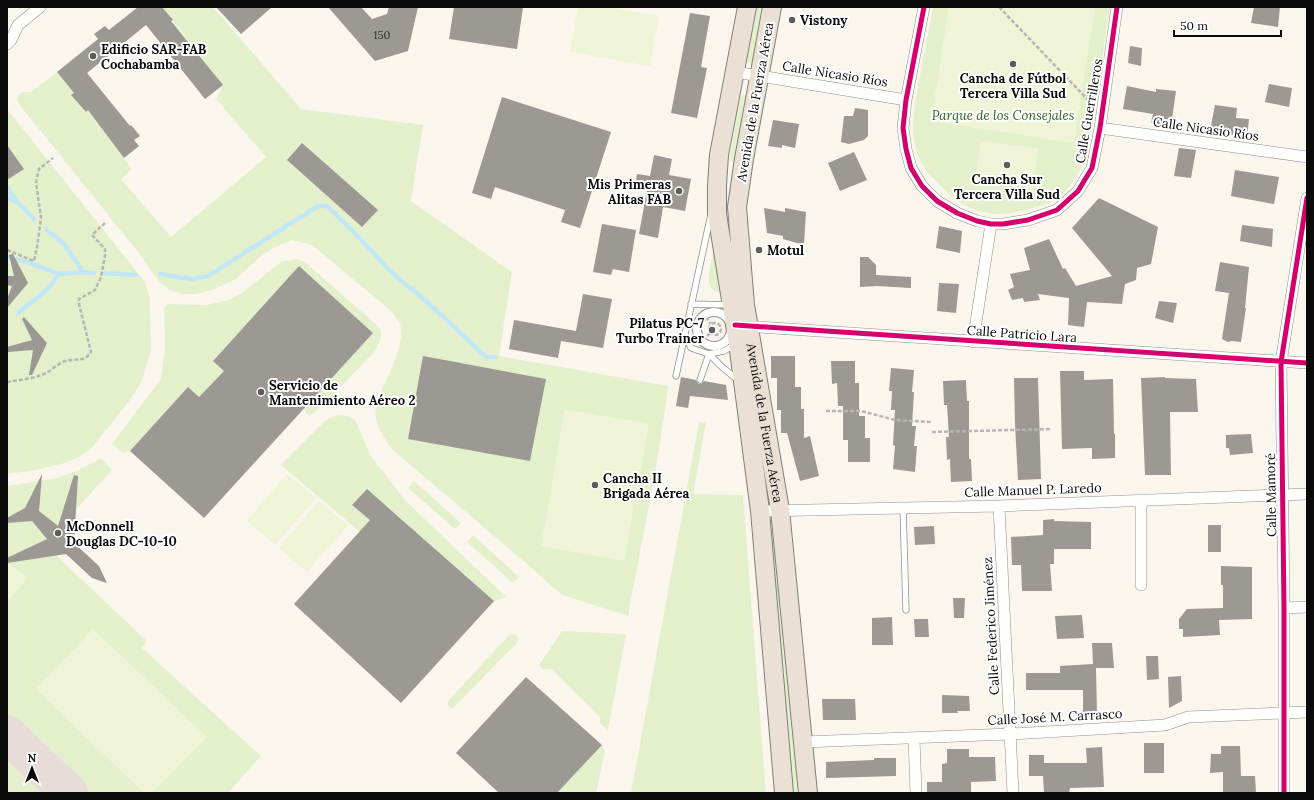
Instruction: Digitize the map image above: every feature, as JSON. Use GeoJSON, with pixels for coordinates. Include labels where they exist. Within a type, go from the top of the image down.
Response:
{"type":"FeatureCollection","features":[{"type":"Feature","properties":{"kind":"highway","name":"Avenida de la Fuerza Aérea"},"geometry":{"type":"LineString","coordinates":[[738,305],[717,214],[717,185],[719,155],[747,7]]}},
{"type":"Feature","properties":{"kind":"highway","name":"Avenida de la Fuerza Aérea"},"geometry":{"type":"LineString","coordinates":[[772,7],[737,206],[738,305],[743,384],[760,511],[784,793]]}},
{"type":"Feature","properties":{"kind":"highway","name":"Avenida de la Fuerza Aérea"},"geometry":{"type":"LineString","coordinates":[[739,335],[780,510],[808,793]]}},
{"type":"Feature","properties":{"kind":"street"},"geometry":{"type":"LineString","coordinates":[[7,44],[11,40],[12,26],[40,7]]}},
{"type":"Feature","properties":{"kind":"street","name":"Calle Guerrilleros"},"geometry":{"type":"LineString","coordinates":[[924,7],[906,100],[903,128],[911,168],[922,186],[937,201],[957,213],[977,221],[991,224],[1003,224],[1028,220],[1057,210],[1078,191],[1092,168],[1100,128],[1117,7]]}},
{"type":"Feature","properties":{"kind":"street","name":"Calle Nicasio Ríos"},"geometry":{"type":"LineString","coordinates":[[735,72],[906,100]]}},
{"type":"Feature","properties":{"kind":"street","name":"Calle Nicasio Ríos"},"geometry":{"type":"LineString","coordinates":[[1100,128],[1307,157]]}},
{"type":"Feature","properties":{"kind":"street","name":"Calle Mamoré"},"geometry":{"type":"LineString","coordinates":[[1284,793],[1284,608],[1281,362],[1307,198]]}},
{"type":"Feature","properties":{"kind":"street"},"geometry":{"type":"LineString","coordinates":[[973,342],[991,224]]}},
{"type":"Feature","properties":{"kind":"street"},"geometry":{"type":"LineString","coordinates":[[715,312],[721,313],[729,320],[730,335],[739,335],[719,346],[708,346],[697,334],[698,324],[704,315],[715,312]]}},
{"type":"Feature","properties":{"kind":"street","name":"Calle Patricio Lara"},"geometry":{"type":"LineString","coordinates":[[739,335],[973,342],[1307,363]]}},
{"type":"Feature","properties":{"kind":"street","name":"Calle Manuel P. Laredo"},"geometry":{"type":"LineString","coordinates":[[760,511],[999,506],[1307,494]]}},
{"type":"Feature","properties":{"kind":"street"},"geometry":{"type":"LineString","coordinates":[[1141,500],[1141,585]]}},
{"type":"Feature","properties":{"kind":"street","name":"Calle Federico Jiménez"},"geometry":{"type":"LineString","coordinates":[[999,506],[1013,793]]}},
{"type":"Feature","properties":{"kind":"street"},"geometry":{"type":"LineString","coordinates":[[1284,608],[1307,607]]}},
{"type":"Feature","properties":{"kind":"street","name":"Calle José M. Carrasco"},"geometry":{"type":"LineString","coordinates":[[803,742],[1010,734],[1164,725],[1188,718],[1307,712]]}},
{"type":"Feature","properties":{"kind":"street"},"geometry":{"type":"LineString","coordinates":[[914,738],[916,793]]}},
{"type":"Feature","properties":{"kind":"lane"},"geometry":{"type":"LineString","coordinates":[[676,376],[717,185]]}},
{"type":"Feature","properties":{"kind":"lane"},"geometry":{"type":"LineString","coordinates":[[691,304],[738,305]]}},
{"type":"Feature","properties":{"kind":"lane"},"geometry":{"type":"LineString","coordinates":[[685,333],[691,348],[709,354],[743,384]]}},
{"type":"Feature","properties":{"kind":"lane"},"geometry":{"type":"LineString","coordinates":[[709,354],[724,351],[739,335]]}},
{"type":"Feature","properties":{"kind":"lane"},"geometry":{"type":"LineString","coordinates":[[700,380],[709,354]]}},
{"type":"Feature","properties":{"kind":"lane"},"geometry":{"type":"LineString","coordinates":[[903,508],[906,610]]}},
{"type":"Feature","properties":{"kind":"path"},"geometry":{"type":"LineString","coordinates":[[999,7],[1095,106],[1103,108]]}},
{"type":"Feature","properties":{"kind":"path"},"geometry":{"type":"LineString","coordinates":[[7,250],[34,261],[40,218],[36,182],[39,169],[53,158]]}},
{"type":"Feature","properties":{"kind":"path"},"geometry":{"type":"LineString","coordinates":[[7,382],[32,378],[44,374],[64,361],[81,360],[89,357],[91,352],[79,299],[95,290],[101,277],[105,250],[92,235],[105,223]]}},
{"type":"Feature","properties":{"kind":"path"},"geometry":{"type":"LineString","coordinates":[[706,317],[711,324]]}},
{"type":"Feature","properties":{"kind":"path"},"geometry":{"type":"LineString","coordinates":[[710,334],[716,335],[720,333],[721,329],[718,324],[711,324]]}},
{"type":"Feature","properties":{"kind":"path"},"geometry":{"type":"LineString","coordinates":[[710,334],[709,328],[711,324]]}},
{"type":"Feature","properties":{"kind":"path"},"geometry":{"type":"LineString","coordinates":[[703,340],[710,334]]}},
{"type":"Feature","properties":{"kind":"path"},"geometry":{"type":"LineString","coordinates":[[826,411],[861,411],[895,420],[932,422]]}},
{"type":"Feature","properties":{"kind":"path"},"geometry":{"type":"LineString","coordinates":[[932,432],[1052,429]]}},
{"type":"Feature","properties":{"kind":"green space"},"geometry":{"type":"Polygon","coordinates":[[[162,7],[213,7],[301,109],[423,125],[411,201],[512,272],[499,356],[668,386],[655,472],[628,616],[563,595],[393,450],[382,435],[377,422],[376,411],[378,400],[399,348],[401,330],[400,324],[391,311],[312,245],[292,240],[275,247],[261,256],[236,279],[212,290],[196,294],[182,294],[170,290],[160,283],[138,252],[19,104],[17,98],[22,92],[31,92],[57,72],[74,93],[71,95],[85,112],[88,110],[132,169],[121,179],[171,237],[266,157],[216,99],[223,85],[162,7]]]}},
{"type":"Feature","properties":{"kind":"green space"},"geometry":{"type":"Polygon","coordinates":[[[578,7],[608,7],[659,16],[650,66],[570,52],[578,7]]]}},
{"type":"Feature","properties":{"kind":"green space"},"geometry":{"type":"Polygon","coordinates":[[[756,7],[763,7],[754,61],[749,63],[747,61],[756,7]]]}},
{"type":"Feature","properties":{"kind":"green space","name":"Parque de los Consejales"},"geometry":{"type":"Polygon","coordinates":[[[933,7],[1110,7],[1089,146],[1077,176],[1068,188],[1056,199],[1019,212],[992,214],[968,207],[957,201],[946,192],[924,167],[916,151],[913,128],[917,93],[933,7]]]}},
{"type":"Feature","properties":{"kind":"green space","name":"Cancha de Fútbol Tercera Villa Sud"},"geometry":{"type":"Polygon","coordinates":[[[949,7],[1095,7],[1074,143],[931,121],[949,7]]]}},
{"type":"Feature","properties":{"kind":"green space"},"geometry":{"type":"Polygon","coordinates":[[[744,94],[747,97],[735,161],[731,162],[730,158],[740,97],[744,94]]]}},
{"type":"Feature","properties":{"kind":"green space"},"geometry":{"type":"Polygon","coordinates":[[[7,109],[145,282],[150,299],[151,349],[143,379],[130,400],[91,449],[79,457],[65,463],[36,470],[7,474],[7,109]]]}},
{"type":"Feature","properties":{"kind":"green space","name":"Cancha Sur Tercera Villa Sud"},"geometry":{"type":"Polygon","coordinates":[[[981,141],[1038,148],[1033,189],[975,182],[981,141]]]}},
{"type":"Feature","properties":{"kind":"green space"},"geometry":{"type":"Polygon","coordinates":[[[716,240],[721,291],[717,292],[711,288],[709,282],[716,240]]]}},
{"type":"Feature","properties":{"kind":"green space"},"geometry":{"type":"Polygon","coordinates":[[[296,259],[305,262],[379,327],[381,332],[381,338],[375,351],[324,404],[310,416],[303,409],[373,333],[299,267],[213,360],[224,371],[199,397],[188,387],[130,451],[123,453],[112,444],[161,379],[165,347],[164,309],[168,304],[207,305],[228,300],[242,293],[281,262],[296,259]]]}},
{"type":"Feature","properties":{"kind":"green space","name":"Cancha II Brigada Aérea"},"geometry":{"type":"Polygon","coordinates":[[[565,409],[649,424],[624,561],[541,546],[565,409]]]}},
{"type":"Feature","properties":{"kind":"green space"},"geometry":{"type":"Polygon","coordinates":[[[338,415],[347,416],[355,420],[371,456],[405,500],[506,597],[494,601],[385,504],[360,532],[281,465],[326,420],[338,415]]]}},
{"type":"Feature","properties":{"kind":"green space"},"geometry":{"type":"Polygon","coordinates":[[[699,422],[706,423],[693,494],[743,495],[766,793],[631,793],[699,422]]]}},
{"type":"Feature","properties":{"kind":"green space"},"geometry":{"type":"Polygon","coordinates":[[[101,458],[112,470],[44,544],[147,641],[142,648],[261,756],[228,793],[89,793],[7,716],[7,486],[57,478],[79,470],[101,458]]]}},
{"type":"Feature","properties":{"kind":"green space"},"geometry":{"type":"Polygon","coordinates":[[[287,474],[316,498],[275,545],[247,521],[287,474]]]}},
{"type":"Feature","properties":{"kind":"green space"},"geometry":{"type":"Polygon","coordinates":[[[414,481],[461,523],[455,529],[408,488],[414,481]]]}},
{"type":"Feature","properties":{"kind":"green space"},"geometry":{"type":"Polygon","coordinates":[[[319,501],[348,525],[307,572],[279,548],[319,501]]]}},
{"type":"Feature","properties":{"kind":"green space"},"geometry":{"type":"Polygon","coordinates":[[[473,535],[519,577],[513,583],[467,542],[473,535]]]}},
{"type":"Feature","properties":{"kind":"green space"},"geometry":{"type":"Polygon","coordinates":[[[777,536],[801,793],[791,793],[768,537],[777,536]]]}},
{"type":"Feature","properties":{"kind":"green space"},"geometry":{"type":"Polygon","coordinates":[[[7,562],[27,578],[7,603],[7,562]]]}},
{"type":"Feature","properties":{"kind":"green space"},"geometry":{"type":"Polygon","coordinates":[[[93,629],[207,737],[152,793],[144,793],[36,689],[93,629]]]}},
{"type":"Feature","properties":{"kind":"green space"},"geometry":{"type":"Polygon","coordinates":[[[562,631],[626,634],[608,730],[600,723],[600,717],[551,669],[544,670],[539,665],[562,631]]]}},
{"type":"Feature","properties":{"kind":"green space"},"geometry":{"type":"Polygon","coordinates":[[[510,634],[517,635],[517,643],[454,707],[451,708],[448,706],[448,701],[510,634]]]}},
{"type":"Feature","properties":{"kind":"green space"},"geometry":{"type":"Polygon","coordinates":[[[602,745],[605,751],[596,793],[557,793],[602,745]]]}},
{"type":"Feature","properties":{"kind":"green space"},"geometry":{"type":"Polygon","coordinates":[[[7,753],[49,793],[7,793],[7,753]]]}},
{"type":"Feature","properties":{"kind":"building","name":"Edificio SAR-FAB Cochabamba"},"geometry":{"type":"Polygon","coordinates":[[[138,7],[162,7],[173,20],[171,21],[223,85],[205,99],[146,25],[87,73],[130,126],[131,125],[140,136],[134,140],[139,146],[124,158],[88,110],[86,112],[71,95],[74,93],[57,72],[98,39],[94,34],[105,26],[109,30],[138,7]]]}},
{"type":"Feature","properties":{"kind":"building"},"geometry":{"type":"Polygon","coordinates":[[[216,7],[272,7],[241,34],[216,7]]]}},
{"type":"Feature","properties":{"kind":"building"},"geometry":{"type":"Polygon","coordinates":[[[328,7],[361,7],[372,19],[387,14],[389,7],[418,7],[408,51],[375,61],[328,7]]]}},
{"type":"Feature","properties":{"kind":"building"},"geometry":{"type":"Polygon","coordinates":[[[454,7],[523,7],[517,49],[449,39],[454,7]]]}},
{"type":"Feature","properties":{"kind":"building"},"geometry":{"type":"Polygon","coordinates":[[[1254,7],[1280,7],[1278,27],[1251,23],[1254,7]]]}},
{"type":"Feature","properties":{"kind":"building"},"geometry":{"type":"Polygon","coordinates":[[[690,13],[710,16],[701,67],[707,68],[697,118],[671,113],[690,13]]]}},
{"type":"Feature","properties":{"kind":"building"},"geometry":{"type":"Polygon","coordinates":[[[1130,46],[1142,48],[1141,66],[1128,63],[1130,46]]]}},
{"type":"Feature","properties":{"kind":"building"},"geometry":{"type":"Polygon","coordinates":[[[1269,84],[1292,88],[1289,107],[1265,102],[1269,84]]]}},
{"type":"Feature","properties":{"kind":"building"},"geometry":{"type":"Polygon","coordinates":[[[1127,86],[1156,92],[1156,89],[1176,91],[1171,126],[1151,123],[1153,114],[1123,109],[1127,86]]]}},
{"type":"Feature","properties":{"kind":"building"},"geometry":{"type":"Polygon","coordinates":[[[502,97],[611,132],[580,228],[561,222],[565,210],[495,187],[491,199],[472,193],[502,97]]]}},
{"type":"Feature","properties":{"kind":"building"},"geometry":{"type":"Polygon","coordinates":[[[1215,105],[1237,108],[1236,118],[1249,119],[1247,137],[1210,131],[1215,105]]]}},
{"type":"Feature","properties":{"kind":"building"},"geometry":{"type":"Polygon","coordinates":[[[855,108],[868,110],[868,136],[864,140],[849,144],[841,142],[844,116],[853,116],[855,108]]]}},
{"type":"Feature","properties":{"kind":"building"},"geometry":{"type":"Polygon","coordinates":[[[773,120],[799,124],[795,148],[782,145],[782,148],[768,146],[773,120]]]}},
{"type":"Feature","properties":{"kind":"building"},"geometry":{"type":"Polygon","coordinates":[[[302,143],[378,210],[362,227],[287,160],[302,143]]]}},
{"type":"Feature","properties":{"kind":"building"},"geometry":{"type":"Polygon","coordinates":[[[7,145],[24,169],[7,180],[7,145]]]}},
{"type":"Feature","properties":{"kind":"building"},"geometry":{"type":"Polygon","coordinates":[[[1179,148],[1196,150],[1191,178],[1174,176],[1179,148]]]}},
{"type":"Feature","properties":{"kind":"building"},"geometry":{"type":"Polygon","coordinates":[[[854,152],[867,180],[840,191],[828,163],[854,152]]]}},
{"type":"Feature","properties":{"kind":"building"},"geometry":{"type":"Polygon","coordinates":[[[654,155],[672,159],[669,175],[691,179],[685,211],[663,207],[658,238],[639,234],[647,190],[635,188],[637,174],[650,176],[654,155]]]}},
{"type":"Feature","properties":{"kind":"building"},"geometry":{"type":"Polygon","coordinates":[[[1235,170],[1279,177],[1274,204],[1231,196],[1235,170]]]}},
{"type":"Feature","properties":{"kind":"building"},"geometry":{"type":"Polygon","coordinates":[[[1099,198],[1158,227],[1151,264],[1137,268],[1136,280],[1125,284],[1122,304],[1087,302],[1084,327],[1068,325],[1069,298],[1038,294],[1040,300],[1024,302],[1023,298],[1012,300],[1008,290],[1014,287],[1010,274],[1030,270],[1024,248],[1049,239],[1063,269],[1065,268],[1076,286],[1112,276],[1072,228],[1099,198]]]}},
{"type":"Feature","properties":{"kind":"building"},"geometry":{"type":"Polygon","coordinates":[[[764,208],[785,212],[785,208],[806,212],[804,245],[783,239],[783,236],[767,233],[764,208]]]}},
{"type":"Feature","properties":{"kind":"building"},"geometry":{"type":"Polygon","coordinates":[[[602,224],[636,230],[629,272],[613,269],[611,275],[593,272],[602,224]]]}},
{"type":"Feature","properties":{"kind":"building"},"geometry":{"type":"Polygon","coordinates":[[[1242,225],[1273,229],[1272,247],[1240,241],[1242,225]]]}},
{"type":"Feature","properties":{"kind":"building"},"geometry":{"type":"Polygon","coordinates":[[[939,226],[962,231],[960,253],[936,248],[939,226]]]}},
{"type":"Feature","properties":{"kind":"building"},"geometry":{"type":"Polygon","coordinates":[[[13,254],[28,283],[7,308],[7,299],[12,286],[7,285],[7,276],[14,276],[9,255],[13,254]]]}},
{"type":"Feature","properties":{"kind":"building"},"geometry":{"type":"Polygon","coordinates":[[[860,257],[868,257],[876,265],[876,275],[911,277],[911,288],[877,286],[860,287],[860,257]]]}},
{"type":"Feature","properties":{"kind":"building"},"geometry":{"type":"Polygon","coordinates":[[[1220,262],[1249,267],[1246,308],[1241,342],[1228,342],[1222,339],[1229,293],[1215,291],[1220,262]]]}},
{"type":"Feature","properties":{"kind":"building","name":"Servicio de Mantenimiento Aéreo 2"},"geometry":{"type":"Polygon","coordinates":[[[299,266],[373,333],[204,518],[130,451],[188,387],[199,397],[224,371],[213,361],[299,266]]]}},
{"type":"Feature","properties":{"kind":"building"},"geometry":{"type":"Polygon","coordinates":[[[939,283],[959,284],[956,313],[937,311],[939,283]]]}},
{"type":"Feature","properties":{"kind":"building"},"geometry":{"type":"Polygon","coordinates":[[[583,294],[612,299],[603,348],[561,341],[558,358],[509,349],[514,320],[576,331],[583,294]]]}},
{"type":"Feature","properties":{"kind":"building"},"geometry":{"type":"Polygon","coordinates":[[[1159,301],[1177,303],[1173,323],[1155,318],[1159,301]]]}},
{"type":"Feature","properties":{"kind":"building"},"geometry":{"type":"Polygon","coordinates":[[[24,317],[47,343],[32,375],[29,375],[33,350],[8,352],[7,347],[32,340],[22,319],[24,317]]]}},
{"type":"Feature","properties":{"kind":"building"},"geometry":{"type":"Polygon","coordinates":[[[423,356],[546,379],[530,461],[408,439],[423,356]]]}},
{"type":"Feature","properties":{"kind":"building"},"geometry":{"type":"Polygon","coordinates":[[[771,356],[795,356],[795,387],[801,387],[801,409],[804,409],[804,438],[810,436],[819,476],[800,481],[787,433],[781,433],[781,410],[777,410],[777,378],[771,378],[771,356]]]}},
{"type":"Feature","properties":{"kind":"building"},"geometry":{"type":"Polygon","coordinates":[[[831,361],[855,361],[855,383],[859,383],[859,416],[865,416],[865,438],[870,438],[870,462],[848,462],[848,440],[843,440],[843,406],[838,406],[837,383],[832,384],[831,361]]]}},
{"type":"Feature","properties":{"kind":"building"},"geometry":{"type":"Polygon","coordinates":[[[891,368],[914,370],[912,392],[914,392],[912,426],[916,426],[914,446],[917,446],[915,472],[893,469],[895,446],[893,445],[895,410],[891,410],[892,391],[889,391],[891,368]]]}},
{"type":"Feature","properties":{"kind":"building"},"geometry":{"type":"Polygon","coordinates":[[[1060,371],[1084,371],[1084,380],[1113,379],[1115,458],[1092,459],[1092,448],[1062,449],[1060,371]]]}},
{"type":"Feature","properties":{"kind":"building"},"geometry":{"type":"Polygon","coordinates":[[[681,377],[696,380],[699,384],[704,381],[726,385],[728,400],[690,396],[688,408],[676,406],[681,377]]]}},
{"type":"Feature","properties":{"kind":"building"},"geometry":{"type":"Polygon","coordinates":[[[1165,377],[1196,379],[1198,412],[1170,412],[1171,475],[1145,475],[1141,378],[1165,377]]]}},
{"type":"Feature","properties":{"kind":"building"},"geometry":{"type":"Polygon","coordinates":[[[1014,378],[1038,378],[1041,479],[1018,480],[1014,378]]]}},
{"type":"Feature","properties":{"kind":"building"},"geometry":{"type":"Polygon","coordinates":[[[966,380],[967,401],[969,401],[969,459],[971,459],[972,481],[951,482],[950,459],[947,460],[946,437],[949,437],[947,405],[944,405],[943,381],[966,380]]]}},
{"type":"Feature","properties":{"kind":"building"},"geometry":{"type":"Polygon","coordinates":[[[1251,434],[1253,453],[1230,455],[1229,448],[1226,448],[1226,435],[1251,434]]]}},
{"type":"Feature","properties":{"kind":"building","name":"McDonnell Douglas DC-10-10"},"geometry":{"type":"Polygon","coordinates":[[[42,474],[39,511],[58,526],[74,475],[78,476],[74,543],[99,566],[107,583],[92,578],[66,554],[7,563],[7,558],[47,539],[32,521],[7,523],[7,518],[25,508],[42,474]]]}},
{"type":"Feature","properties":{"kind":"building"},"geometry":{"type":"Polygon","coordinates":[[[367,489],[494,601],[401,703],[294,604],[370,520],[352,505],[367,489]]]}},
{"type":"Feature","properties":{"kind":"building"},"geometry":{"type":"Polygon","coordinates":[[[1054,519],[1054,521],[1091,522],[1091,549],[1054,549],[1054,564],[1050,564],[1052,591],[1022,591],[1021,565],[1012,565],[1011,537],[1043,535],[1043,520],[1054,519]]]}},
{"type":"Feature","properties":{"kind":"building"},"geometry":{"type":"Polygon","coordinates":[[[1208,525],[1221,525],[1221,552],[1208,552],[1208,525]]]}},
{"type":"Feature","properties":{"kind":"building"},"geometry":{"type":"Polygon","coordinates":[[[934,526],[935,544],[915,545],[914,527],[934,526]]]}},
{"type":"Feature","properties":{"kind":"building"},"geometry":{"type":"Polygon","coordinates":[[[1221,566],[1252,567],[1252,619],[1219,620],[1220,635],[1183,637],[1183,629],[1179,629],[1179,619],[1187,609],[1223,608],[1221,566]]]}},
{"type":"Feature","properties":{"kind":"building"},"geometry":{"type":"Polygon","coordinates":[[[953,598],[965,598],[964,618],[954,618],[953,598]]]}},
{"type":"Feature","properties":{"kind":"building"},"geometry":{"type":"Polygon","coordinates":[[[1082,615],[1084,638],[1057,639],[1055,616],[1082,615]]]}},
{"type":"Feature","properties":{"kind":"building"},"geometry":{"type":"Polygon","coordinates":[[[892,617],[893,645],[872,645],[872,618],[892,617]]]}},
{"type":"Feature","properties":{"kind":"building"},"geometry":{"type":"Polygon","coordinates":[[[914,619],[928,619],[929,637],[915,637],[914,619]]]}},
{"type":"Feature","properties":{"kind":"building"},"geometry":{"type":"Polygon","coordinates":[[[1092,643],[1112,643],[1114,668],[1096,668],[1097,714],[1083,715],[1083,690],[1026,690],[1026,673],[1060,673],[1060,666],[1093,664],[1092,643]]]}},
{"type":"Feature","properties":{"kind":"building"},"geometry":{"type":"Polygon","coordinates":[[[1146,656],[1158,656],[1159,679],[1147,680],[1146,656]]]}},
{"type":"Feature","properties":{"kind":"building"},"geometry":{"type":"Polygon","coordinates":[[[1181,676],[1182,701],[1169,708],[1168,677],[1181,676]]]}},
{"type":"Feature","properties":{"kind":"building"},"geometry":{"type":"Polygon","coordinates":[[[526,677],[602,745],[557,793],[499,793],[456,753],[526,677]]]}},
{"type":"Feature","properties":{"kind":"building"},"geometry":{"type":"Polygon","coordinates":[[[942,695],[969,696],[970,711],[942,713],[942,695]]]}},
{"type":"Feature","properties":{"kind":"building"},"geometry":{"type":"Polygon","coordinates":[[[822,699],[855,699],[856,720],[823,720],[822,699]]]}},
{"type":"Feature","properties":{"kind":"building"},"geometry":{"type":"Polygon","coordinates":[[[1144,743],[1164,743],[1164,773],[1144,773],[1144,743]]]}},
{"type":"Feature","properties":{"kind":"building"},"geometry":{"type":"Polygon","coordinates":[[[1221,746],[1240,746],[1241,776],[1255,776],[1256,793],[1223,793],[1223,772],[1210,773],[1211,754],[1221,754],[1221,746]]]}},
{"type":"Feature","properties":{"kind":"building"},"geometry":{"type":"Polygon","coordinates":[[[1102,747],[1104,787],[1070,788],[1069,793],[1044,793],[1043,776],[1029,776],[1029,755],[1044,755],[1044,763],[1087,763],[1086,748],[1102,747]]]}},
{"type":"Feature","properties":{"kind":"building"},"geometry":{"type":"Polygon","coordinates":[[[947,749],[969,749],[969,757],[995,757],[996,781],[971,782],[971,793],[927,793],[927,782],[942,782],[942,764],[947,763],[947,749]]]}},
{"type":"Feature","properties":{"kind":"building"},"geometry":{"type":"Polygon","coordinates":[[[874,758],[896,758],[896,776],[826,778],[826,762],[874,760],[874,758]]]}},
{"type":"Feature","properties":{"kind":"waterway"},"geometry":{"type":"LineString","coordinates":[[7,187],[17,202]]}},
{"type":"Feature","properties":{"kind":"waterway"},"geometry":{"type":"LineString","coordinates":[[7,197],[18,203],[34,219]]}},
{"type":"Feature","properties":{"kind":"waterway"},"geometry":{"type":"LineString","coordinates":[[160,274],[191,279],[208,276],[318,206],[327,206],[355,233],[392,273],[425,300],[486,357],[495,357]]}},
{"type":"Feature","properties":{"kind":"waterway"},"geometry":{"type":"LineString","coordinates":[[46,229],[64,244],[83,272],[94,273]]}},
{"type":"Feature","properties":{"kind":"waterway"},"geometry":{"type":"LineString","coordinates":[[7,258],[24,261],[59,274]]}},
{"type":"Feature","properties":{"kind":"waterway"},"geometry":{"type":"LineString","coordinates":[[18,313],[48,289],[59,274],[83,272]]}},
{"type":"Feature","properties":{"kind":"waterway"},"geometry":{"type":"LineString","coordinates":[[102,273],[136,275]]}},
{"type":"Feature","properties":{"kind":"taxiway"},"geometry":{"type":"LineString","coordinates":[[7,734],[69,793]]}},
{"type":"Feature","properties":{"kind":"cycle path"},"geometry":{"type":"LineString","coordinates":[[924,7],[906,100],[903,128],[911,168],[922,186],[937,201],[957,213],[977,221],[991,224],[1003,224],[1028,220],[1057,210],[1078,191],[1092,168],[1100,128],[1117,7]]}},
{"type":"Feature","properties":{"kind":"cycle path"},"geometry":{"type":"LineString","coordinates":[[1284,793],[1284,608],[1281,362],[1307,198]]}},
{"type":"Feature","properties":{"kind":"cycle path"},"geometry":{"type":"LineString","coordinates":[[735,325],[1307,363]]}},
{"type":"Feature","properties":{"kind":"place","name":"Vistony"},"geometry":{"type":"Point","coordinates":[792,20]}},
{"type":"Feature","properties":{"kind":"place","name":"Edificio SAR-FAB Cochabamba"},"geometry":{"type":"Point","coordinates":[93,56]}},
{"type":"Feature","properties":{"kind":"place","name":"Cancha de Fútbol Tercera Villa Sud"},"geometry":{"type":"Point","coordinates":[1013,64]}},
{"type":"Feature","properties":{"kind":"place","name":"Cancha Sur Tercera Villa Sud"},"geometry":{"type":"Point","coordinates":[1007,165]}},
{"type":"Feature","properties":{"kind":"place","name":"Mis Primeras Alitas FAB"},"geometry":{"type":"Point","coordinates":[679,191]}},
{"type":"Feature","properties":{"kind":"place","name":"Motul"},"geometry":{"type":"Point","coordinates":[759,250]}},
{"type":"Feature","properties":{"kind":"place","name":"Pilatus PC-7 Turbo Trainer"},"geometry":{"type":"Point","coordinates":[712,330]}},
{"type":"Feature","properties":{"kind":"place","name":"Servicio de Mantenimiento Aéreo 2"},"geometry":{"type":"Point","coordinates":[261,392]}},
{"type":"Feature","properties":{"kind":"place","name":"Cancha II Brigada Aérea"},"geometry":{"type":"Point","coordinates":[595,485]}},
{"type":"Feature","properties":{"kind":"place","name":"McDonnell Douglas DC-10-10"},"geometry":{"type":"Point","coordinates":[58,533]}}]}
